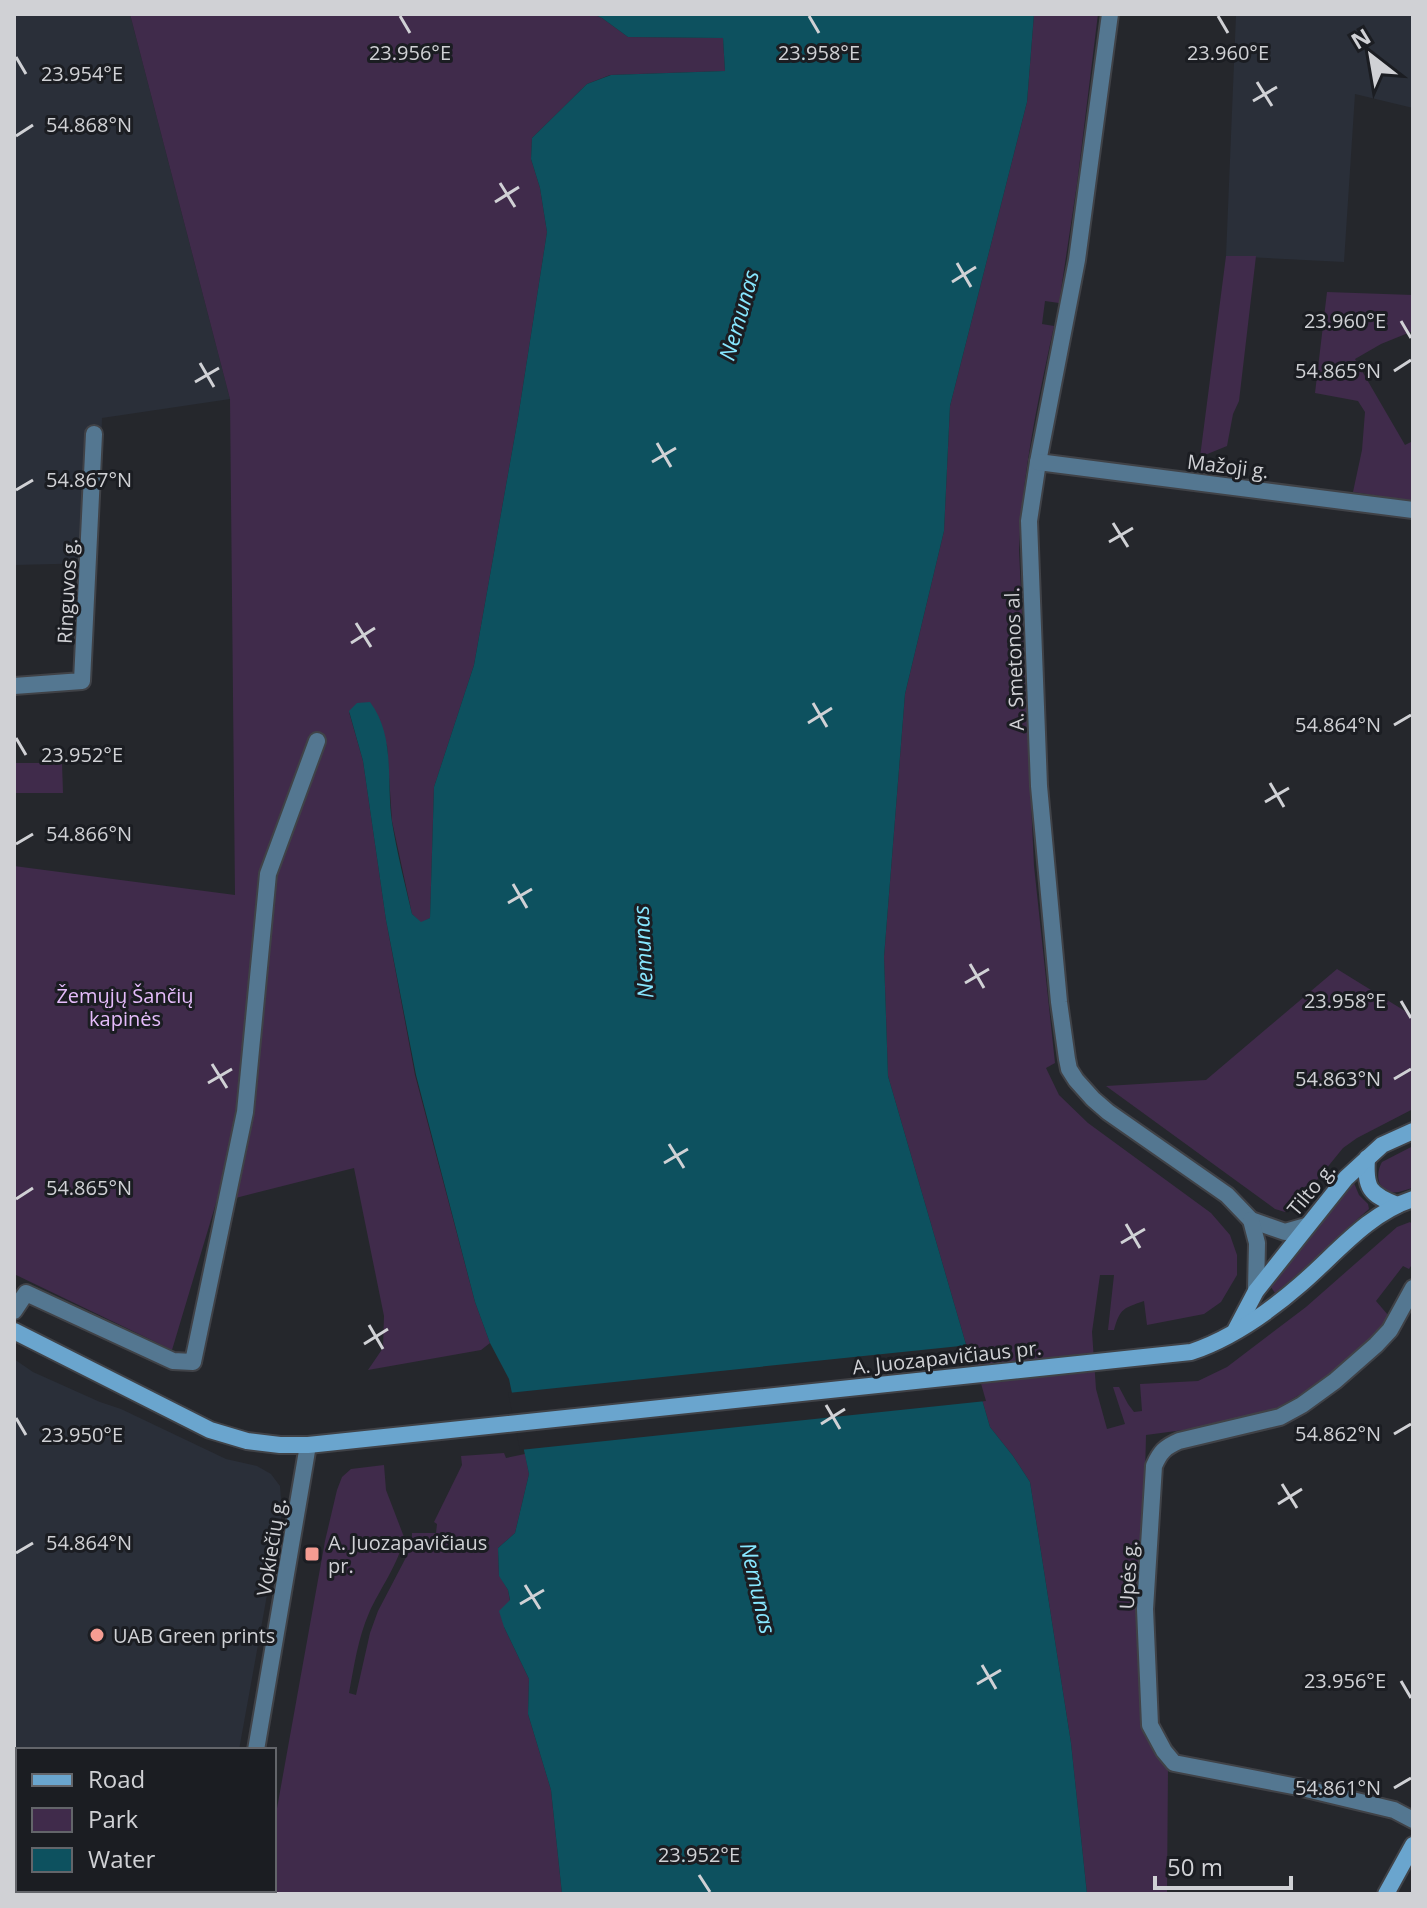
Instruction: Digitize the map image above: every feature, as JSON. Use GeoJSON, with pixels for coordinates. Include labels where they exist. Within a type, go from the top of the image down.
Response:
{"type":"FeatureCollection","features":[{"type":"Feature","properties":{"kind":"main road","name":"Tilto g."},"geometry":{"type":"LineString","coordinates":[[1256,1291],[1346,1178],[1382,1145],[1413,1131]]}},
{"type":"Feature","properties":{"kind":"main road"},"geometry":{"type":"LineString","coordinates":[[1367,1158],[1366,1178],[1373,1191],[1380,1198],[1408,1202]]}},
{"type":"Feature","properties":{"kind":"main road","name":"A. Juozapavičiaus pr."},"geometry":{"type":"LineString","coordinates":[[14,1331],[210,1430],[247,1441],[308,1445],[1191,1352],[1218,1342],[1272,1307],[1372,1221],[1408,1202]]}},
{"type":"Feature","properties":{"kind":"main road"},"geometry":{"type":"LineString","coordinates":[[1235,1331],[1256,1291]]}},
{"type":"Feature","properties":{"kind":"main road"},"geometry":{"type":"LineString","coordinates":[[1386,1894],[1413,1845]]}},
{"type":"Feature","properties":{"kind":"street","name":"A. Smetonos al."},"geometry":{"type":"LineString","coordinates":[[1110,14],[1077,260],[1038,462],[1029,533],[1039,786],[1059,1002],[1069,1069],[1086,1092],[1108,1112],[1227,1195],[1251,1220],[1285,1232],[1306,1226]]}},
{"type":"Feature","properties":{"kind":"street","name":"Ringuvos g."},"geometry":{"type":"LineString","coordinates":[[14,686],[82,681],[94,434]]}},
{"type":"Feature","properties":{"kind":"street","name":"Mažoji g."},"geometry":{"type":"LineString","coordinates":[[1038,462],[1413,510]]}},
{"type":"Feature","properties":{"kind":"street"},"geometry":{"type":"LineString","coordinates":[[14,1311],[26,1293],[173,1361],[193,1362],[245,1112],[268,874],[317,741]]}},
{"type":"Feature","properties":{"kind":"street"},"geometry":{"type":"LineString","coordinates":[[1251,1220],[1257,1243],[1256,1291]]}},
{"type":"Feature","properties":{"kind":"street","name":"Upės g."},"geometry":{"type":"LineString","coordinates":[[1413,1288],[1390,1330],[1376,1345],[1302,1405],[1280,1417],[1166,1446],[1154,1466],[1145,1609],[1150,1725],[1174,1763],[1311,1790],[1394,1810],[1413,1820]]}},
{"type":"Feature","properties":{"kind":"street","name":"Vokiečių g."},"geometry":{"type":"LineString","coordinates":[[256,1748],[308,1445]]}},
{"type":"Feature","properties":{"kind":"shaded area"},"geometry":{"type":"Polygon","coordinates":[[[14,14],[130,14],[230,399],[102,418],[97,563],[14,565],[14,14]]]}},
{"type":"Feature","properties":{"kind":"shaded area"},"geometry":{"type":"Polygon","coordinates":[[[1413,14],[1413,108],[1355,94],[1344,262],[1226,256],[1236,15],[1413,14]]]}},
{"type":"Feature","properties":{"kind":"shaded area"},"geometry":{"type":"Polygon","coordinates":[[[14,1359],[33,1372],[121,1409],[226,1459],[257,1466],[271,1474],[280,1486],[282,1512],[239,1748],[16,1748],[16,1892],[213,1894],[14,1894],[14,1359]]]}},
{"type":"Feature","properties":{"kind":"green space","name":"Žemųjų Šančių kapinės"},"geometry":{"type":"Polygon","coordinates":[[[130,14],[593,14],[628,37],[723,38],[725,71],[610,75],[587,84],[532,138],[531,159],[540,188],[547,232],[474,665],[434,787],[430,918],[421,923],[412,914],[392,821],[387,745],[349,712],[363,761],[386,920],[415,1075],[475,1302],[490,1343],[481,1350],[368,1370],[383,1348],[384,1316],[354,1168],[216,1203],[172,1350],[14,1274],[14,866],[235,895],[230,399],[130,14]]]}},
{"type":"Feature","properties":{"kind":"green space"},"geometry":{"type":"Polygon","coordinates":[[[1034,14],[1098,14],[1059,303],[1045,301],[1042,324],[1054,326],[1027,465],[1019,550],[1034,866],[1055,1063],[1046,1068],[1059,1095],[1088,1123],[1211,1213],[1230,1235],[1237,1255],[1237,1275],[1221,1302],[1204,1314],[1147,1325],[1144,1301],[1124,1310],[1114,1330],[1108,1330],[1114,1275],[1100,1275],[1092,1332],[1096,1389],[1107,1429],[1125,1424],[1113,1387],[1119,1387],[1134,1412],[1142,1411],[1140,1384],[1198,1381],[1227,1367],[1306,1307],[1397,1227],[1410,1222],[1413,1225],[1413,1263],[1409,1269],[1403,1266],[1376,1301],[1388,1315],[1377,1335],[1325,1380],[1257,1417],[1146,1435],[1142,1601],[1146,1721],[1168,1766],[1167,1894],[1087,1894],[1071,1743],[1030,1482],[990,1427],[888,1076],[884,957],[905,694],[944,531],[950,406],[1027,102],[1034,14]]]}},
{"type":"Feature","properties":{"kind":"green space"},"geometry":{"type":"Polygon","coordinates":[[[1226,256],[1256,256],[1239,401],[1233,414],[1227,446],[1200,457],[1226,256]]]}},
{"type":"Feature","properties":{"kind":"green space"},"geometry":{"type":"Polygon","coordinates":[[[1327,292],[1413,295],[1413,331],[1355,359],[1405,445],[1413,441],[1413,501],[1353,492],[1362,450],[1365,412],[1358,401],[1315,393],[1327,292]]]}},
{"type":"Feature","properties":{"kind":"green space"},"geometry":{"type":"Polygon","coordinates":[[[14,763],[62,763],[63,793],[14,793],[14,763]]]}},
{"type":"Feature","properties":{"kind":"green space"},"geometry":{"type":"Polygon","coordinates":[[[1337,969],[1413,1016],[1413,1109],[1343,1148],[1295,1207],[1285,1212],[1275,1209],[1106,1086],[1206,1080],[1337,969]]]}},
{"type":"Feature","properties":{"kind":"green space"},"geometry":{"type":"Polygon","coordinates":[[[1413,1146],[1413,1188],[1396,1192],[1386,1190],[1379,1180],[1382,1162],[1413,1146]]]}},
{"type":"Feature","properties":{"kind":"green space"},"geometry":{"type":"Polygon","coordinates":[[[1354,1183],[1369,1209],[1275,1293],[1271,1287],[1354,1183]]]}},
{"type":"Feature","properties":{"kind":"green space"},"geometry":{"type":"Polygon","coordinates":[[[504,1453],[506,1458],[525,1454],[529,1474],[515,1533],[498,1548],[499,1575],[508,1590],[510,1601],[504,1627],[529,1679],[528,1714],[551,1790],[562,1894],[262,1894],[276,1892],[276,1814],[325,1541],[342,1477],[351,1469],[384,1465],[386,1490],[404,1537],[398,1557],[362,1632],[349,1693],[356,1695],[370,1633],[412,1546],[412,1533],[436,1533],[437,1524],[434,1522],[462,1465],[461,1456],[504,1453]]]}},
{"type":"Feature","properties":{"kind":"water","name":"Nemunas"},"geometry":{"type":"Polygon","coordinates":[[[593,14],[1034,14],[1027,102],[950,406],[944,531],[905,694],[884,957],[888,1076],[990,1427],[1030,1482],[1071,1743],[1087,1894],[562,1894],[551,1790],[528,1714],[529,1679],[499,1611],[510,1600],[499,1576],[498,1548],[515,1533],[529,1474],[509,1379],[490,1343],[475,1302],[416,1075],[386,920],[363,761],[349,711],[357,703],[370,702],[384,730],[396,845],[412,914],[421,922],[430,918],[434,787],[474,665],[547,232],[540,188],[531,159],[532,138],[587,84],[611,75],[725,71],[723,38],[628,37],[593,14]]]}},
{"type":"Feature","properties":{"kind":"pier"},"geometry":{"type":"Polygon","coordinates":[[[970,1345],[986,1401],[520,1450],[508,1393],[970,1345]]]}},
{"type":"Feature","properties":{"kind":"place","name":"A. Juozapavičiaus pr."},"geometry":{"type":"Point","coordinates":[312,1554]}},
{"type":"Feature","properties":{"kind":"place","name":"UAB Green prints"},"geometry":{"type":"Point","coordinates":[97,1635]}}]}
